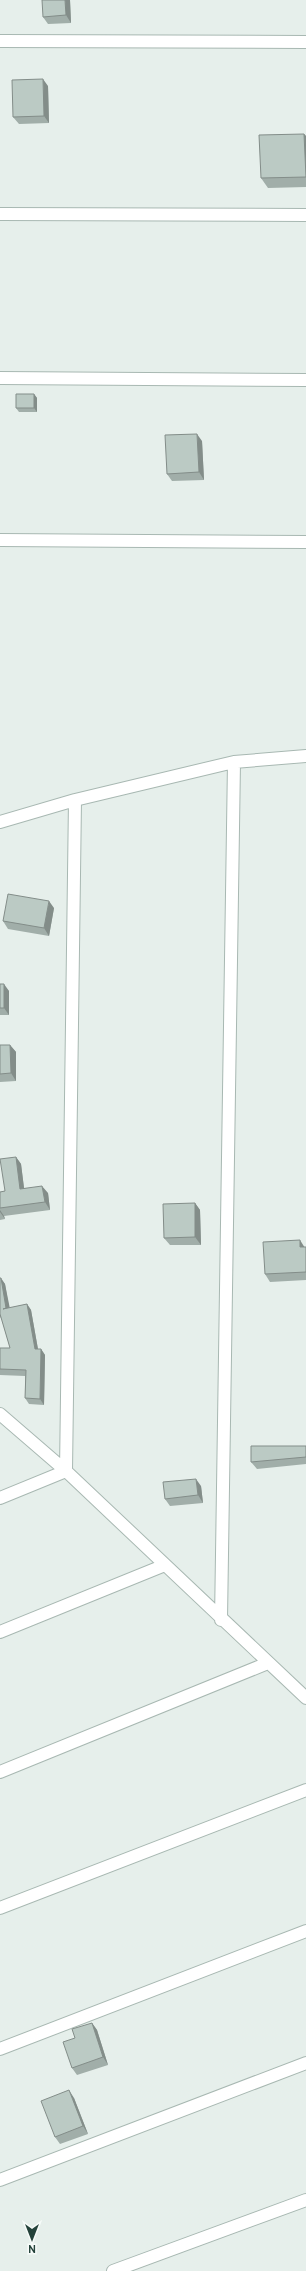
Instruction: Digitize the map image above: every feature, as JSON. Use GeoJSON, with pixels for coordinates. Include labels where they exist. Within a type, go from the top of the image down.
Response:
{"type":"FeatureCollection","features":[{"type":"Feature","properties":{"kind":"street"},"geometry":{"type":"LineString","coordinates":[[0,42],[306,42]]}},
{"type":"Feature","properties":{"kind":"street"},"geometry":{"type":"LineString","coordinates":[[0,214],[306,215]]}},
{"type":"Feature","properties":{"kind":"street"},"geometry":{"type":"LineString","coordinates":[[0,378],[306,380]]}},
{"type":"Feature","properties":{"kind":"street"},"geometry":{"type":"LineString","coordinates":[[0,540],[306,542]]}},
{"type":"Feature","properties":{"kind":"street"},"geometry":{"type":"LineString","coordinates":[[0,822],[75,800],[234,762],[306,756]]}},
{"type":"Feature","properties":{"kind":"street"},"geometry":{"type":"LineString","coordinates":[[221,1620],[234,762]]}},
{"type":"Feature","properties":{"kind":"street"},"geometry":{"type":"LineString","coordinates":[[66,1471],[75,800]]}},
{"type":"Feature","properties":{"kind":"street"},"geometry":{"type":"LineString","coordinates":[[0,1414],[66,1471],[221,1620],[306,1698]]}},
{"type":"Feature","properties":{"kind":"street"},"geometry":{"type":"LineString","coordinates":[[0,1498],[66,1471]]}},
{"type":"Feature","properties":{"kind":"street"},"geometry":{"type":"LineString","coordinates":[[0,1632],[165,1565]]}},
{"type":"Feature","properties":{"kind":"street"},"geometry":{"type":"LineString","coordinates":[[0,1772],[268,1663]]}},
{"type":"Feature","properties":{"kind":"street"},"geometry":{"type":"LineString","coordinates":[[0,1908],[306,1790]]}},
{"type":"Feature","properties":{"kind":"street"},"geometry":{"type":"LineString","coordinates":[[0,2049],[306,1931]]}},
{"type":"Feature","properties":{"kind":"street"},"geometry":{"type":"LineString","coordinates":[[0,2180],[306,2063]]}},
{"type":"Feature","properties":{"kind":"street"},"geometry":{"type":"LineString","coordinates":[[113,2271],[306,2200]]}},
{"type":"Feature","properties":{"kind":"building"},"geometry":{"type":"Polygon","coordinates":[[[42,0],[65,0],[66,15],[43,17],[42,0]]]}},
{"type":"Feature","properties":{"kind":"building"},"geometry":{"type":"Polygon","coordinates":[[[43,79],[44,116],[13,117],[12,80],[43,79]]]}},
{"type":"Feature","properties":{"kind":"building"},"geometry":{"type":"Polygon","coordinates":[[[304,134],[306,177],[261,178],[259,135],[304,134]]]}},
{"type":"Feature","properties":{"kind":"building"},"geometry":{"type":"Polygon","coordinates":[[[16,394],[34,394],[34,408],[16,408],[16,394]]]}},
{"type":"Feature","properties":{"kind":"building"},"geometry":{"type":"Polygon","coordinates":[[[197,434],[199,472],[167,474],[165,435],[197,434]]]}},
{"type":"Feature","properties":{"kind":"building"},"geometry":{"type":"Polygon","coordinates":[[[8,894],[49,901],[44,928],[3,921],[8,894]]]}},
{"type":"Feature","properties":{"kind":"building"},"geometry":{"type":"Polygon","coordinates":[[[0,984],[4,984],[4,1008],[0,1008],[0,984]]]}},
{"type":"Feature","properties":{"kind":"building"},"geometry":{"type":"Polygon","coordinates":[[[0,1045],[10,1045],[11,1073],[0,1074],[0,1045]]]}},
{"type":"Feature","properties":{"kind":"building"},"geometry":{"type":"Polygon","coordinates":[[[16,1157],[20,1189],[42,1186],[45,1202],[0,1208],[0,1192],[5,1191],[0,1159],[16,1157]]]}},
{"type":"Feature","properties":{"kind":"building"},"geometry":{"type":"Polygon","coordinates":[[[195,1203],[195,1237],[164,1238],[163,1204],[195,1203]]]}},
{"type":"Feature","properties":{"kind":"building"},"geometry":{"type":"Polygon","coordinates":[[[300,1240],[300,1247],[306,1247],[306,1272],[265,1274],[263,1242],[300,1240]]]}},
{"type":"Feature","properties":{"kind":"building"},"geometry":{"type":"Polygon","coordinates":[[[0,1278],[6,1308],[3,1309],[27,1304],[35,1349],[41,1349],[40,1399],[25,1398],[26,1370],[0,1369],[0,1348],[10,1348],[0,1314],[0,1278]]]}},
{"type":"Feature","properties":{"kind":"building"},"geometry":{"type":"Polygon","coordinates":[[[251,1446],[306,1446],[306,1457],[251,1462],[251,1446]]]}},
{"type":"Feature","properties":{"kind":"building"},"geometry":{"type":"Polygon","coordinates":[[[196,1479],[198,1495],[165,1499],[163,1482],[196,1479]]]}},
{"type":"Feature","properties":{"kind":"building"},"geometry":{"type":"Polygon","coordinates":[[[92,2023],[103,2057],[72,2068],[63,2042],[75,2038],[72,2029],[92,2023]]]}},
{"type":"Feature","properties":{"kind":"building"},"geometry":{"type":"Polygon","coordinates":[[[69,2090],[83,2126],[55,2137],[41,2101],[69,2090]]]}}]}
